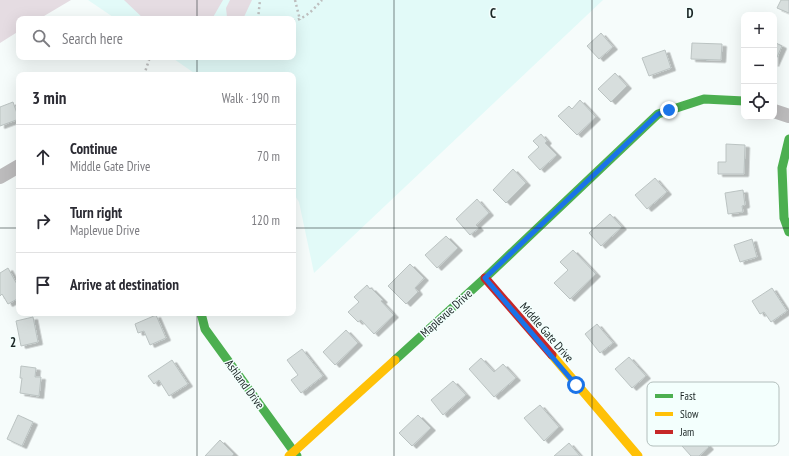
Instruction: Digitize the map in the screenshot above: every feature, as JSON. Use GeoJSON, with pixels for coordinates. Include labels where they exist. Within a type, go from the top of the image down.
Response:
{"type":"FeatureCollection","features":[{"type":"Feature","properties":{"kind":"street","name":"Maplevue Drive"},"geometry":{"type":"LineString","coordinates":[[293,454],[485,278],[658,114],[704,99],[741,101]]}},
{"type":"Feature","properties":{"kind":"street"},"geometry":{"type":"LineString","coordinates":[[777,112],[789,116]]}},
{"type":"Feature","properties":{"kind":"street"},"geometry":{"type":"LineString","coordinates":[[789,139],[782,168],[784,218],[789,232]]}},
{"type":"Feature","properties":{"kind":"street"},"geometry":{"type":"LineString","coordinates":[[0,177],[16,168]]}},
{"type":"Feature","properties":{"kind":"street","name":"Middle Gate Drive"},"geometry":{"type":"LineString","coordinates":[[485,278],[638,456]]}},
{"type":"Feature","properties":{"kind":"street","name":"Ashland Drive"},"geometry":{"type":"LineString","coordinates":[[202,316],[205,329],[293,454]]}},
{"type":"Feature","properties":{"kind":"path"},"geometry":{"type":"LineString","coordinates":[[258,16],[260,0]]}},
{"type":"Feature","properties":{"kind":"path"},"geometry":{"type":"LineString","coordinates":[[295,0],[300,20]]}},
{"type":"Feature","properties":{"kind":"path"},"geometry":{"type":"LineString","coordinates":[[296,21],[300,20],[311,13],[322,0]]}},
{"type":"Feature","properties":{"kind":"path"},"geometry":{"type":"LineString","coordinates":[[145,72],[149,60]]}},
{"type":"Feature","properties":{"kind":"shaded area"},"geometry":{"type":"Polygon","coordinates":[[[0,0],[71,0],[44,16],[16,16],[16,33],[0,43],[0,0]]]}},
{"type":"Feature","properties":{"kind":"shaded area"},"geometry":{"type":"Polygon","coordinates":[[[88,0],[603,0],[314,273],[299,202],[296,198],[296,72],[193,72],[175,60],[296,60],[296,16],[112,16],[88,0]]]}},
{"type":"Feature","properties":{"kind":"shaded area"},"geometry":{"type":"Polygon","coordinates":[[[124,0],[223,0],[214,16],[141,16],[124,0]]]}},
{"type":"Feature","properties":{"kind":"shaded area"},"geometry":{"type":"Polygon","coordinates":[[[230,0],[252,0],[244,16],[227,16],[226,8],[230,0]]]}},
{"type":"Feature","properties":{"kind":"building"},"geometry":{"type":"Polygon","coordinates":[[[781,0],[789,0],[789,13],[777,8],[781,0]]]}},
{"type":"Feature","properties":{"kind":"building"},"geometry":{"type":"Polygon","coordinates":[[[601,33],[613,47],[599,59],[587,46],[601,33]]]}},
{"type":"Feature","properties":{"kind":"building"},"geometry":{"type":"Polygon","coordinates":[[[692,43],[722,44],[721,60],[691,59],[692,43]]]}},
{"type":"Feature","properties":{"kind":"building"},"geometry":{"type":"Polygon","coordinates":[[[777,44],[782,46],[777,57],[777,44]]]}},
{"type":"Feature","properties":{"kind":"building"},"geometry":{"type":"Polygon","coordinates":[[[665,50],[671,68],[649,76],[642,58],[665,50]]]}},
{"type":"Feature","properties":{"kind":"building"},"geometry":{"type":"Polygon","coordinates":[[[615,73],[627,86],[611,102],[598,89],[615,73]]]}},
{"type":"Feature","properties":{"kind":"building"},"geometry":{"type":"Polygon","coordinates":[[[580,100],[596,117],[577,135],[558,116],[569,106],[572,109],[580,100]]]}},
{"type":"Feature","properties":{"kind":"building"},"geometry":{"type":"Polygon","coordinates":[[[13,102],[16,110],[16,120],[0,126],[0,107],[13,102]]]}},
{"type":"Feature","properties":{"kind":"building"},"geometry":{"type":"Polygon","coordinates":[[[541,134],[547,141],[545,143],[557,155],[540,170],[528,157],[539,147],[533,141],[541,134]]]}},
{"type":"Feature","properties":{"kind":"building"},"geometry":{"type":"Polygon","coordinates":[[[726,144],[745,145],[744,174],[718,174],[718,162],[726,162],[726,144]]]}},
{"type":"Feature","properties":{"kind":"building"},"geometry":{"type":"Polygon","coordinates":[[[513,169],[526,183],[506,203],[493,190],[513,169]]]}},
{"type":"Feature","properties":{"kind":"building"},"geometry":{"type":"Polygon","coordinates":[[[655,178],[667,192],[647,209],[635,195],[655,178]]]}},
{"type":"Feature","properties":{"kind":"building"},"geometry":{"type":"Polygon","coordinates":[[[743,190],[745,205],[742,206],[743,212],[728,214],[725,193],[743,190]]]}},
{"type":"Feature","properties":{"kind":"building"},"geometry":{"type":"Polygon","coordinates":[[[477,199],[489,213],[476,225],[479,228],[470,235],[456,219],[477,199]]]}},
{"type":"Feature","properties":{"kind":"building"},"geometry":{"type":"Polygon","coordinates":[[[610,214],[622,227],[601,246],[589,233],[610,214]]]}},
{"type":"Feature","properties":{"kind":"building"},"geometry":{"type":"Polygon","coordinates":[[[446,236],[458,248],[437,268],[425,255],[446,236]]]}},
{"type":"Feature","properties":{"kind":"building"},"geometry":{"type":"Polygon","coordinates":[[[752,239],[757,257],[740,262],[734,245],[752,239]]]}},
{"type":"Feature","properties":{"kind":"building"},"geometry":{"type":"Polygon","coordinates":[[[573,250],[596,274],[570,299],[554,283],[568,270],[560,262],[573,250]]]}},
{"type":"Feature","properties":{"kind":"building"},"geometry":{"type":"Polygon","coordinates":[[[410,264],[424,278],[415,288],[418,292],[406,304],[388,286],[410,264]]]}},
{"type":"Feature","properties":{"kind":"building"},"geometry":{"type":"Polygon","coordinates":[[[8,268],[16,283],[16,300],[8,304],[2,294],[0,296],[0,273],[8,268]]]}},
{"type":"Feature","properties":{"kind":"building"},"geometry":{"type":"Polygon","coordinates":[[[367,285],[383,300],[381,301],[394,315],[374,334],[361,320],[358,322],[348,312],[359,302],[354,297],[367,285]]]}},
{"type":"Feature","properties":{"kind":"building"},"geometry":{"type":"Polygon","coordinates":[[[772,288],[787,311],[771,322],[764,312],[760,314],[752,301],[772,288]]]}},
{"type":"Feature","properties":{"kind":"building"},"geometry":{"type":"Polygon","coordinates":[[[156,316],[166,338],[150,345],[144,331],[138,333],[135,324],[156,316]]]}},
{"type":"Feature","properties":{"kind":"building"},"geometry":{"type":"Polygon","coordinates":[[[33,317],[38,342],[21,346],[16,321],[33,317]]]}},
{"type":"Feature","properties":{"kind":"building"},"geometry":{"type":"Polygon","coordinates":[[[597,324],[613,343],[600,353],[585,334],[597,324]]]}},
{"type":"Feature","properties":{"kind":"building"},"geometry":{"type":"Polygon","coordinates":[[[346,330],[358,343],[335,365],[323,352],[346,330]]]}},
{"type":"Feature","properties":{"kind":"building"},"geometry":{"type":"Polygon","coordinates":[[[302,349],[323,376],[301,393],[291,380],[298,375],[287,360],[302,349]]]}},
{"type":"Feature","properties":{"kind":"building"},"geometry":{"type":"Polygon","coordinates":[[[629,357],[646,376],[632,388],[615,369],[629,357]]]}},
{"type":"Feature","properties":{"kind":"building"},"geometry":{"type":"Polygon","coordinates":[[[481,358],[494,372],[503,364],[516,378],[494,397],[469,369],[481,358]]]}},
{"type":"Feature","properties":{"kind":"building"},"geometry":{"type":"Polygon","coordinates":[[[172,360],[188,384],[169,396],[159,380],[154,384],[148,376],[172,360]]]}},
{"type":"Feature","properties":{"kind":"building"},"geometry":{"type":"Polygon","coordinates":[[[21,366],[36,368],[35,377],[41,377],[39,396],[20,393],[22,378],[20,378],[21,366]]]}},
{"type":"Feature","properties":{"kind":"building"},"geometry":{"type":"Polygon","coordinates":[[[453,381],[466,395],[443,415],[431,400],[453,381]]]}},
{"type":"Feature","properties":{"kind":"building"},"geometry":{"type":"Polygon","coordinates":[[[540,405],[559,427],[544,441],[524,418],[540,405]]]}},
{"type":"Feature","properties":{"kind":"building"},"geometry":{"type":"Polygon","coordinates":[[[18,415],[33,422],[22,446],[7,439],[18,415]]]}},
{"type":"Feature","properties":{"kind":"building"},"geometry":{"type":"Polygon","coordinates":[[[418,415],[431,428],[412,446],[399,433],[418,415]]]}},
{"type":"Feature","properties":{"kind":"building"},"geometry":{"type":"Polygon","coordinates":[[[220,440],[234,454],[232,456],[205,456],[220,440]]]}},
{"type":"Feature","properties":{"kind":"building"},"geometry":{"type":"Polygon","coordinates":[[[569,443],[580,456],[554,456],[569,443]]]}},
{"type":"Feature","properties":{"kind":"building"},"geometry":{"type":"Polygon","coordinates":[[[682,446],[709,447],[699,456],[691,456],[682,446]]]}},
{"type":"Feature","properties":{"kind":"traffic: fast"},"geometry":{"type":"LineString","coordinates":[[395,360],[485,278],[658,114],[704,99],[741,101]]}},
{"type":"Feature","properties":{"kind":"traffic: fast"},"geometry":{"type":"LineString","coordinates":[[789,139],[782,168],[784,218],[789,232]]}},
{"type":"Feature","properties":{"kind":"traffic: fast"},"geometry":{"type":"LineString","coordinates":[[202,316],[205,329],[297,456]]}},
{"type":"Feature","properties":{"kind":"traffic: slow"},"geometry":{"type":"LineString","coordinates":[[552,355],[638,456]]}},
{"type":"Feature","properties":{"kind":"traffic: slow"},"geometry":{"type":"LineString","coordinates":[[289,456],[395,360]]}},
{"type":"Feature","properties":{"kind":"traffic: jam"},"geometry":{"type":"LineString","coordinates":[[485,278],[552,355]]}},
{"type":"Feature","properties":{"kind":"route"},"geometry":{"type":"LineString","coordinates":[[576,385],[485,278],[658,114],[669,110]]}}]}
